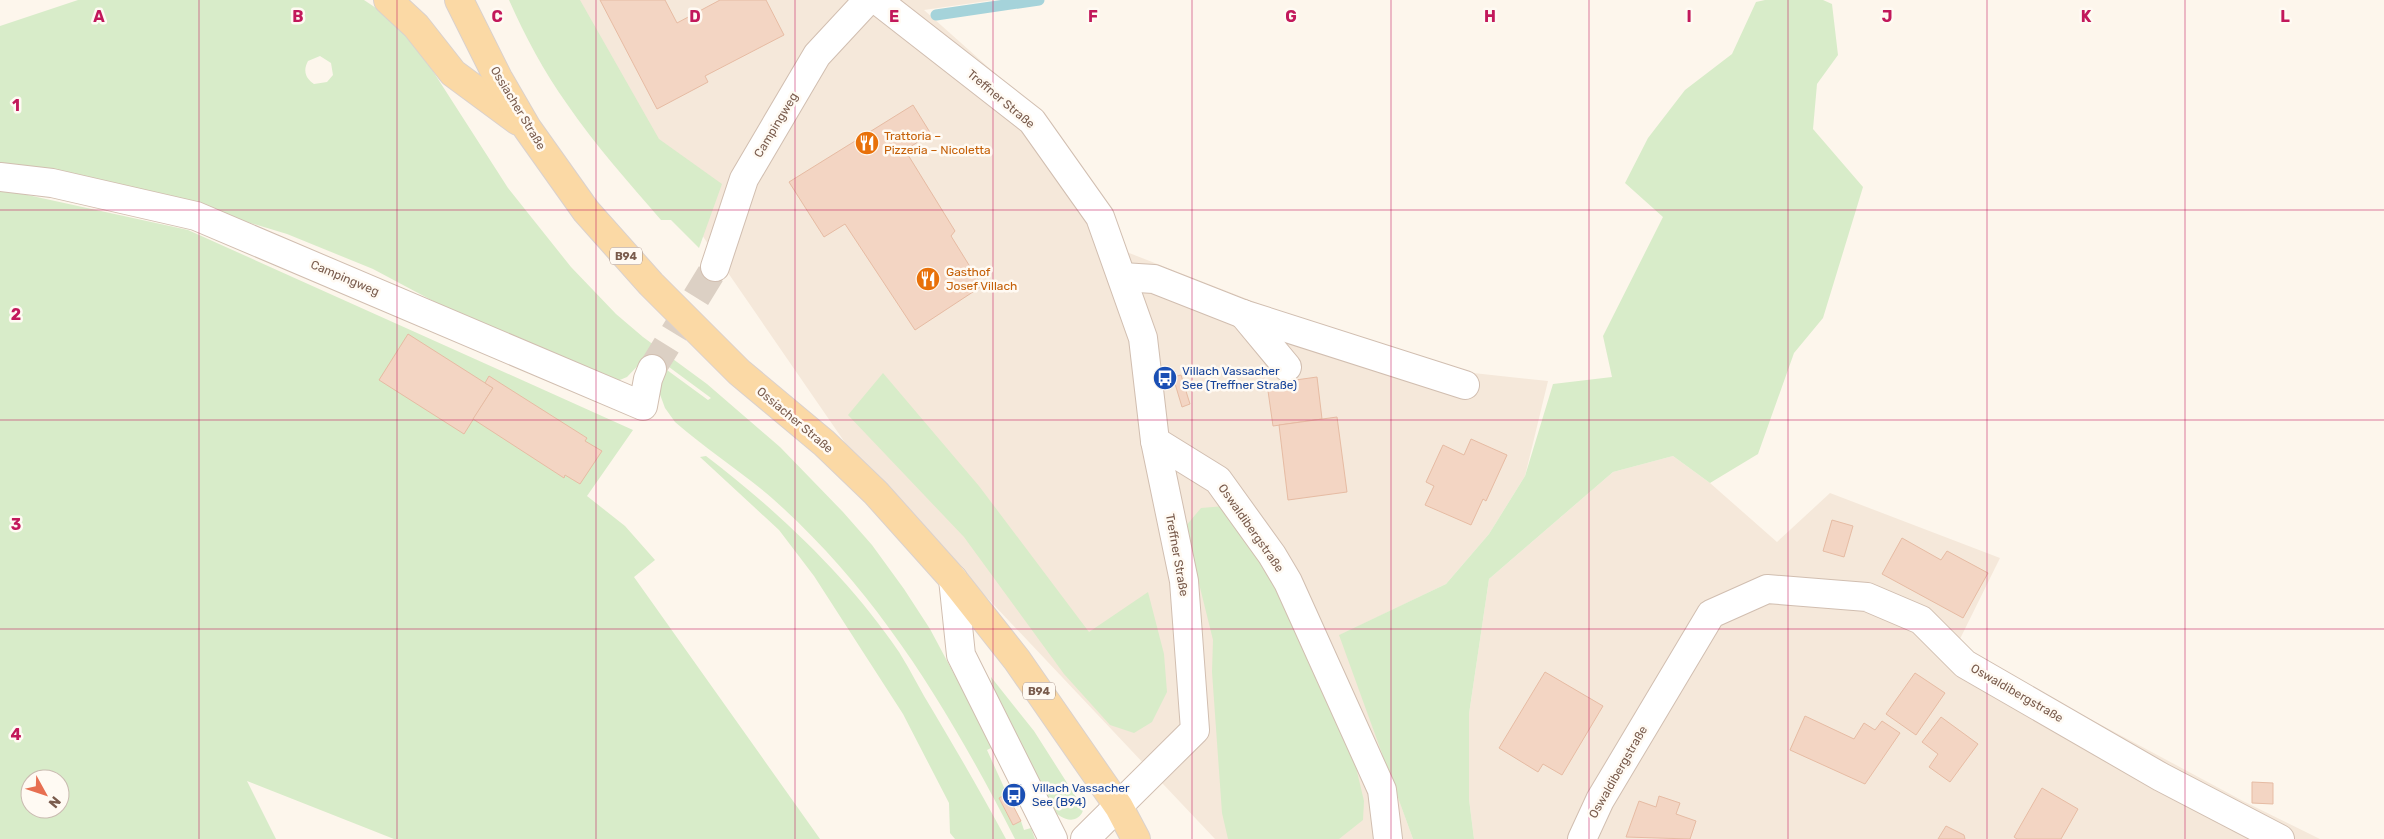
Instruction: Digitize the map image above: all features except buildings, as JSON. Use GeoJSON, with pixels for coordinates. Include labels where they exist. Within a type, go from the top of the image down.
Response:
{"type":"FeatureCollection","features":[{"type":"Feature","properties":{"kind":"main road","name":"B94"},"geometry":{"type":"LineString","coordinates":[[388,0],[416,26],[453,73],[527,128]]}},
{"type":"Feature","properties":{"kind":"main road","name":"Ossiacher Straße"},"geometry":{"type":"LineString","coordinates":[[459,0],[498,78],[527,128],[586,211],[651,284],[739,372],[824,443],[863,480],[953,580],[1017,660],[1119,807],[1136,839]]}},
{"type":"Feature","properties":{"kind":"street","name":"Campingweg"},"geometry":{"type":"LineString","coordinates":[[715,267],[744,179],[817,56],[868,0]]}},
{"type":"Feature","properties":{"kind":"street","name":"Treffner Straße"},"geometry":{"type":"LineString","coordinates":[[876,0],[1032,121],[1100,217],[1143,338],[1155,440],[1184,581],[1195,730],[1085,839]]}},
{"type":"Feature","properties":{"kind":"street","name":"Campingweg"},"geometry":{"type":"LineString","coordinates":[[0,177],[52,184],[196,216],[643,406],[648,379],[652,369]]}},
{"type":"Feature","properties":{"kind":"street"},"geometry":{"type":"LineString","coordinates":[[1122,277],[1154,279],[1243,314],[1465,384]]}},
{"type":"Feature","properties":{"kind":"street"},"geometry":{"type":"LineString","coordinates":[[1243,314],[1287,367]]}},
{"type":"Feature","properties":{"kind":"street","name":"Oswaldibergstraße"},"geometry":{"type":"LineString","coordinates":[[1155,440],[1218,480],[1272,555],[1288,582],[1382,790],[1388,839]]}},
{"type":"Feature","properties":{"kind":"street"},"geometry":{"type":"LineString","coordinates":[[953,580],[961,655],[1052,839]]}},
{"type":"Feature","properties":{"kind":"street","name":"Oswaldibergstraße"},"geometry":{"type":"LineString","coordinates":[[1582,839],[1600,800],[1711,614],[1767,589],[1867,597],[1920,620],[1965,664],[2162,777],[2280,839]]}},
{"type":"Feature","properties":{"kind":"shaded area"},"geometry":{"type":"Polygon","coordinates":[[[540,0],[994,0],[924,10],[1034,108],[1095,186],[1124,251],[1332,332],[1464,372],[1548,381],[1525,476],[1489,534],[1446,584],[1340,635],[1413,839],[1215,839],[857,460],[540,0]]]}},
{"type":"Feature","properties":{"kind":"shaded area"},"geometry":{"type":"Polygon","coordinates":[[[1673,456],[1710,483],[1777,542],[1830,493],[2000,558],[1956,647],[2243,801],[2320,839],[1474,839],[1469,799],[1469,714],[1489,579],[1613,472],[1673,456]]]}},
{"type":"Feature","properties":{"kind":"green space"},"geometry":{"type":"Polygon","coordinates":[[[78,0],[364,0],[376,8],[407,34],[420,51],[508,188],[571,267],[616,314],[643,337],[707,384],[780,447],[872,545],[930,629],[993,747],[987,750],[1007,794],[999,798],[1013,825],[1021,821],[1024,830],[1031,828],[1035,839],[1015,839],[991,792],[939,702],[880,615],[847,575],[773,499],[675,422],[665,408],[658,389],[667,370],[708,400],[711,398],[650,353],[627,377],[610,384],[480,326],[373,269],[287,234],[181,202],[0,168],[0,26],[78,0]],[[320,56],[308,61],[306,74],[311,82],[314,84],[327,82],[333,75],[331,63],[320,56]]]}},
{"type":"Feature","properties":{"kind":"green space"},"geometry":{"type":"Polygon","coordinates":[[[509,0],[580,0],[659,139],[722,184],[699,248],[671,220],[661,220],[612,164],[589,134],[543,67],[509,0]]]}},
{"type":"Feature","properties":{"kind":"green space"},"geometry":{"type":"Polygon","coordinates":[[[1765,0],[1823,0],[1832,4],[1838,55],[1817,84],[1813,129],[1863,187],[1823,318],[1794,353],[1758,454],[1710,483],[1673,456],[1613,472],[1489,579],[1469,714],[1469,799],[1474,839],[1413,839],[1339,635],[1446,584],[1489,534],[1525,476],[1553,384],[1612,377],[1603,336],[1663,217],[1625,183],[1648,138],[1685,90],[1732,54],[1756,2],[1765,0]]]}},
{"type":"Feature","properties":{"kind":"green space"},"geometry":{"type":"Polygon","coordinates":[[[0,189],[188,230],[633,430],[587,496],[625,526],[655,560],[634,577],[820,839],[394,839],[247,781],[276,839],[0,839],[0,189]]]}},
{"type":"Feature","properties":{"kind":"green space"},"geometry":{"type":"Polygon","coordinates":[[[883,373],[979,486],[1089,632],[1148,592],[1164,654],[1167,692],[1152,722],[1134,733],[1110,725],[1064,674],[964,537],[848,415],[883,373]]]}},
{"type":"Feature","properties":{"kind":"green space"},"geometry":{"type":"Polygon","coordinates":[[[706,456],[785,522],[858,598],[899,652],[1006,839],[955,839],[950,833],[949,803],[903,714],[814,576],[779,530],[700,457],[706,456]]]}},
{"type":"Feature","properties":{"kind":"green space"},"geometry":{"type":"Polygon","coordinates":[[[1225,506],[1254,531],[1342,708],[1364,801],[1363,820],[1339,839],[1228,839],[1222,813],[1212,672],[1213,640],[1185,527],[1201,508],[1225,506]]]}},
{"type":"Feature","properties":{"kind":"green space"},"geometry":{"type":"Polygon","coordinates":[[[991,677],[1034,731],[1083,808],[1082,814],[1077,818],[1071,820],[1061,816],[1047,802],[999,702],[991,677]]]}},
{"type":"Feature","properties":{"kind":"waterway"},"geometry":{"type":"LineString","coordinates":[[936,15],[1039,0]]}},
{"type":"Feature","properties":{"kind":"tunnel"},"geometry":{"type":"LineString","coordinates":[[652,369],[715,267]]}},
{"type":"Feature","properties":{"kind":"place","name":"Trattoria – Pizzeria – Nicoletta"},"geometry":{"type":"Point","coordinates":[867,143]}},
{"type":"Feature","properties":{"kind":"place","name":"Gasthof Josef Villach"},"geometry":{"type":"Point","coordinates":[928,279]}},
{"type":"Feature","properties":{"kind":"place","name":"Villach Vassacher See (Treffner Straße)"},"geometry":{"type":"Point","coordinates":[1165,378]}},
{"type":"Feature","properties":{"kind":"place","name":"Villach Vassacher See (B94)"},"geometry":{"type":"Point","coordinates":[1014,795]}}]}
